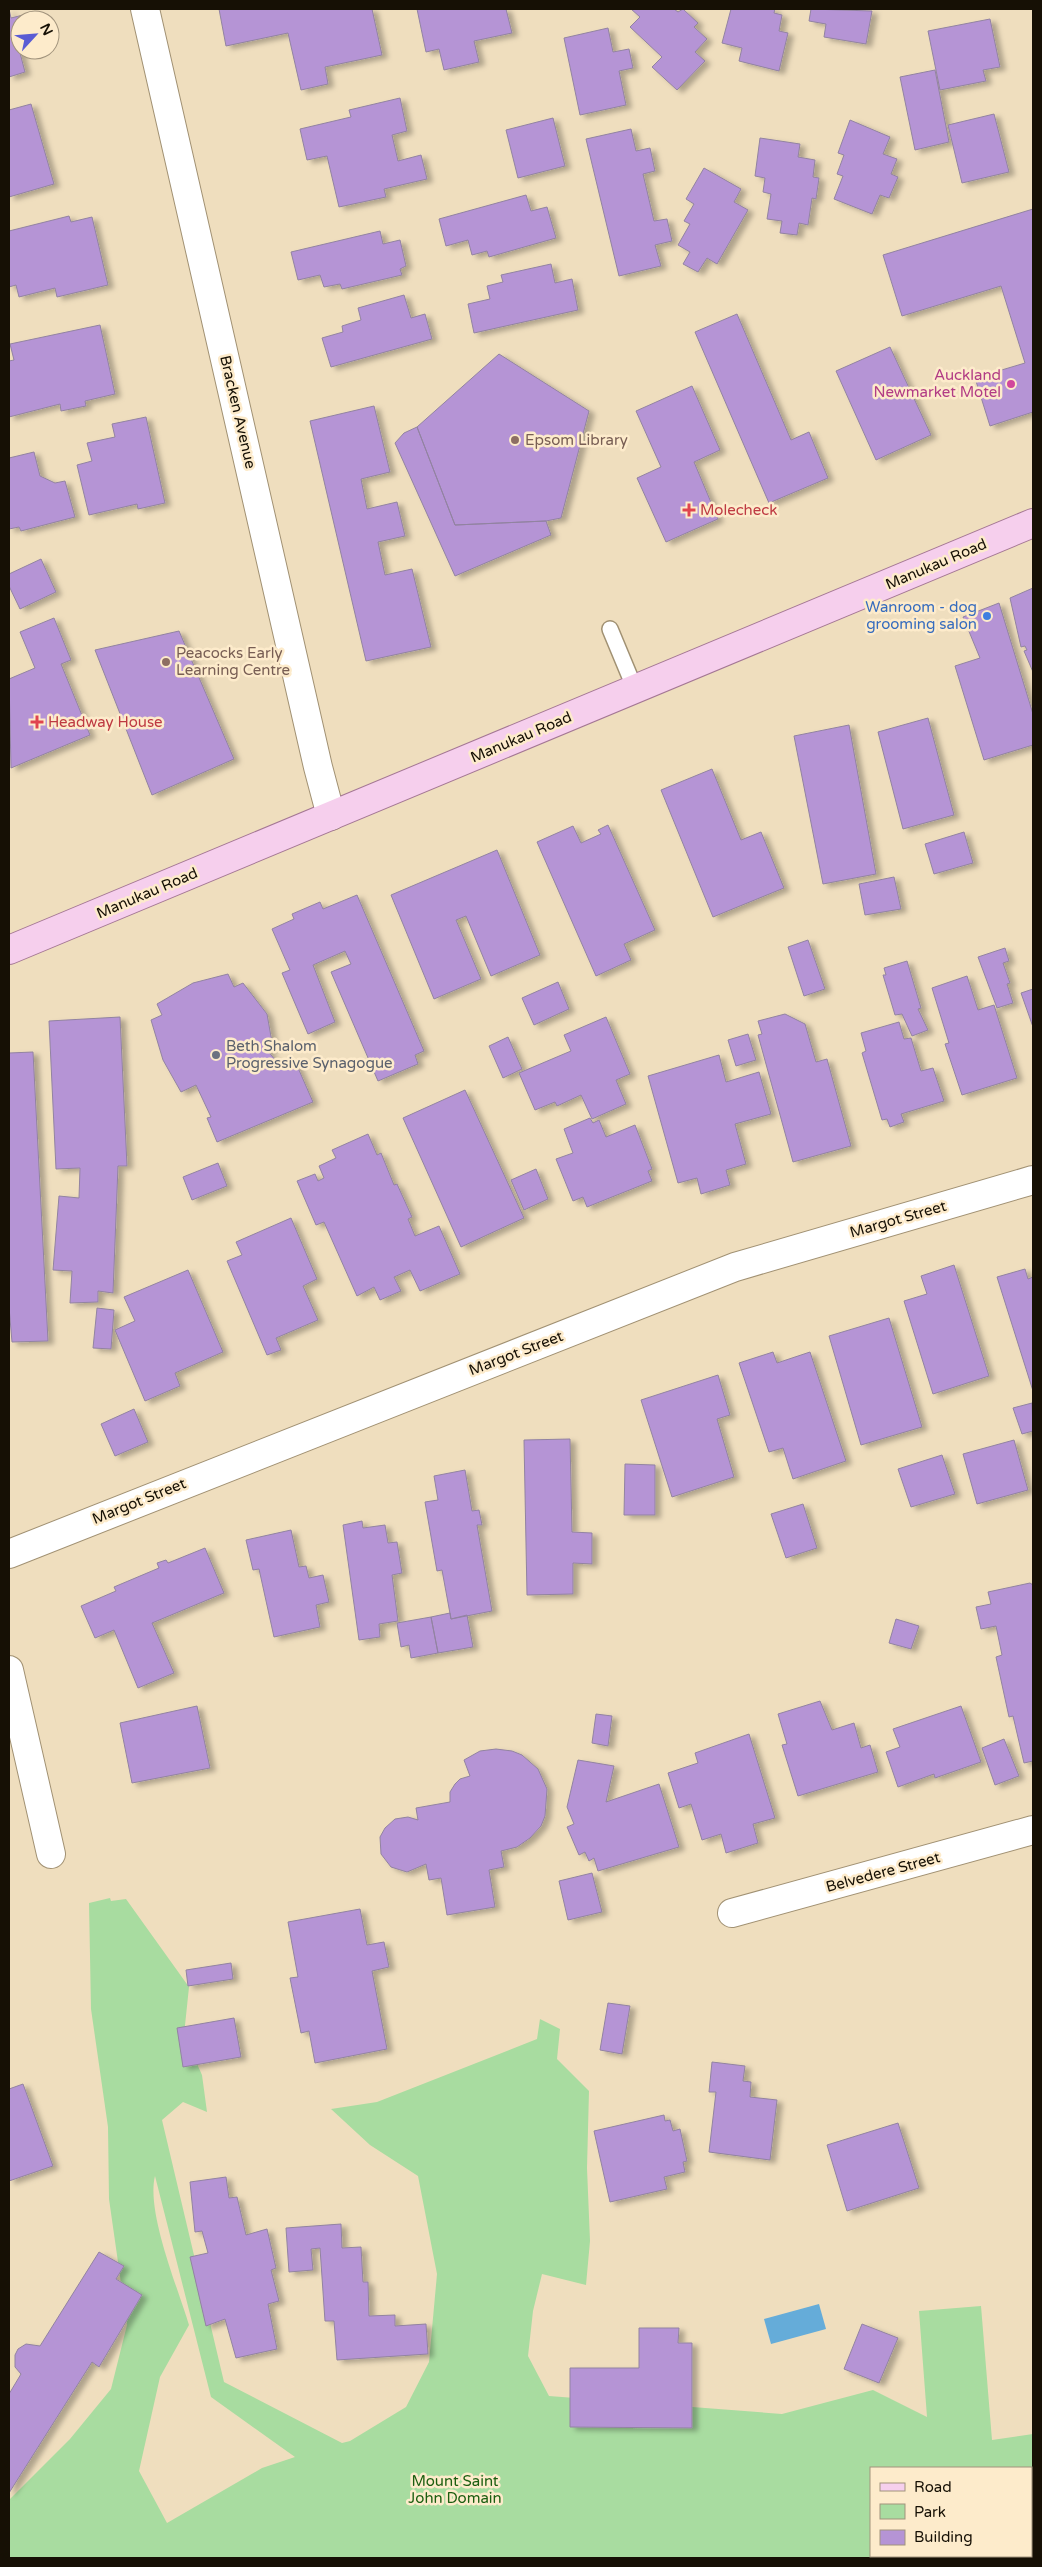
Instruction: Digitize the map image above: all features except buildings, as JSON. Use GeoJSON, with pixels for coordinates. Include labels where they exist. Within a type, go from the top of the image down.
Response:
{"type":"FeatureCollection","features":[{"type":"Feature","properties":{"kind":"main road","name":"Manukau Road"},"geometry":{"type":"LineString","coordinates":[[9,950],[1033,523]]}},
{"type":"Feature","properties":{"kind":"street","name":"Bracken Avenue"},"geometry":{"type":"LineString","coordinates":[[145,9],[318,767],[332,816]]}},
{"type":"Feature","properties":{"kind":"street","name":"Margot Street"},"geometry":{"type":"LineString","coordinates":[[9,1554],[735,1267],[1033,1180]]}},
{"type":"Feature","properties":{"kind":"street"},"geometry":{"type":"LineString","coordinates":[[9,1670],[51,1854]]}},
{"type":"Feature","properties":{"kind":"street","name":"Belvedere Street"},"geometry":{"type":"LineString","coordinates":[[732,1913],[1033,1830]]}},
{"type":"Feature","properties":{"kind":"lane"},"geometry":{"type":"LineString","coordinates":[[610,629],[635,689]]}},
{"type":"Feature","properties":{"kind":"green space","name":"Mount Saint John Domain"},"geometry":{"type":"Polygon","coordinates":[[[110,1898],[111,1901],[126,1899],[189,1987],[184,2035],[202,2075],[207,2112],[183,2102],[162,2120],[224,2382],[342,2443],[350,2441],[406,2407],[429,2362],[437,2274],[418,2176],[370,2145],[331,2109],[377,2102],[537,2039],[540,2019],[560,2029],[557,2059],[589,2091],[587,2168],[590,2241],[586,2285],[542,2274],[533,2311],[528,2356],[549,2396],[782,2414],[873,2390],[927,2417],[919,2311],[981,2306],[992,2440],[1033,2434],[1033,2558],[9,2558],[9,2500],[70,2439],[111,2389],[127,2325],[109,2199],[108,2127],[91,2009],[89,1903],[110,1898]],[[155,2176],[153,2191],[159,2229],[189,2325],[160,2377],[139,2471],[167,2523],[262,2468],[295,2457],[211,2397],[155,2176]]]}},
{"type":"Feature","properties":{"kind":"water"},"geometry":{"type":"Polygon","coordinates":[[[819,2304],[826,2329],[771,2344],[764,2319],[819,2304]]]}},
{"type":"Feature","properties":{"kind":"place","name":"Auckland Newmarket Motel"},"geometry":{"type":"Point","coordinates":[1011,384]}},
{"type":"Feature","properties":{"kind":"place","name":"Epsom Library"},"geometry":{"type":"Point","coordinates":[515,440]}},
{"type":"Feature","properties":{"kind":"place","name":"Molecheck"},"geometry":{"type":"Point","coordinates":[689,510]}},
{"type":"Feature","properties":{"kind":"place","name":"Wanroom - dog grooming salon"},"geometry":{"type":"Point","coordinates":[987,616]}},
{"type":"Feature","properties":{"kind":"place","name":"Peacocks Early Learning Centre"},"geometry":{"type":"Point","coordinates":[166,662]}},
{"type":"Feature","properties":{"kind":"place","name":"Headway House"},"geometry":{"type":"Point","coordinates":[37,722]}},
{"type":"Feature","properties":{"kind":"place","name":"Beth Shalom Progressive Synagogue"},"geometry":{"type":"Point","coordinates":[216,1055]}}]}
